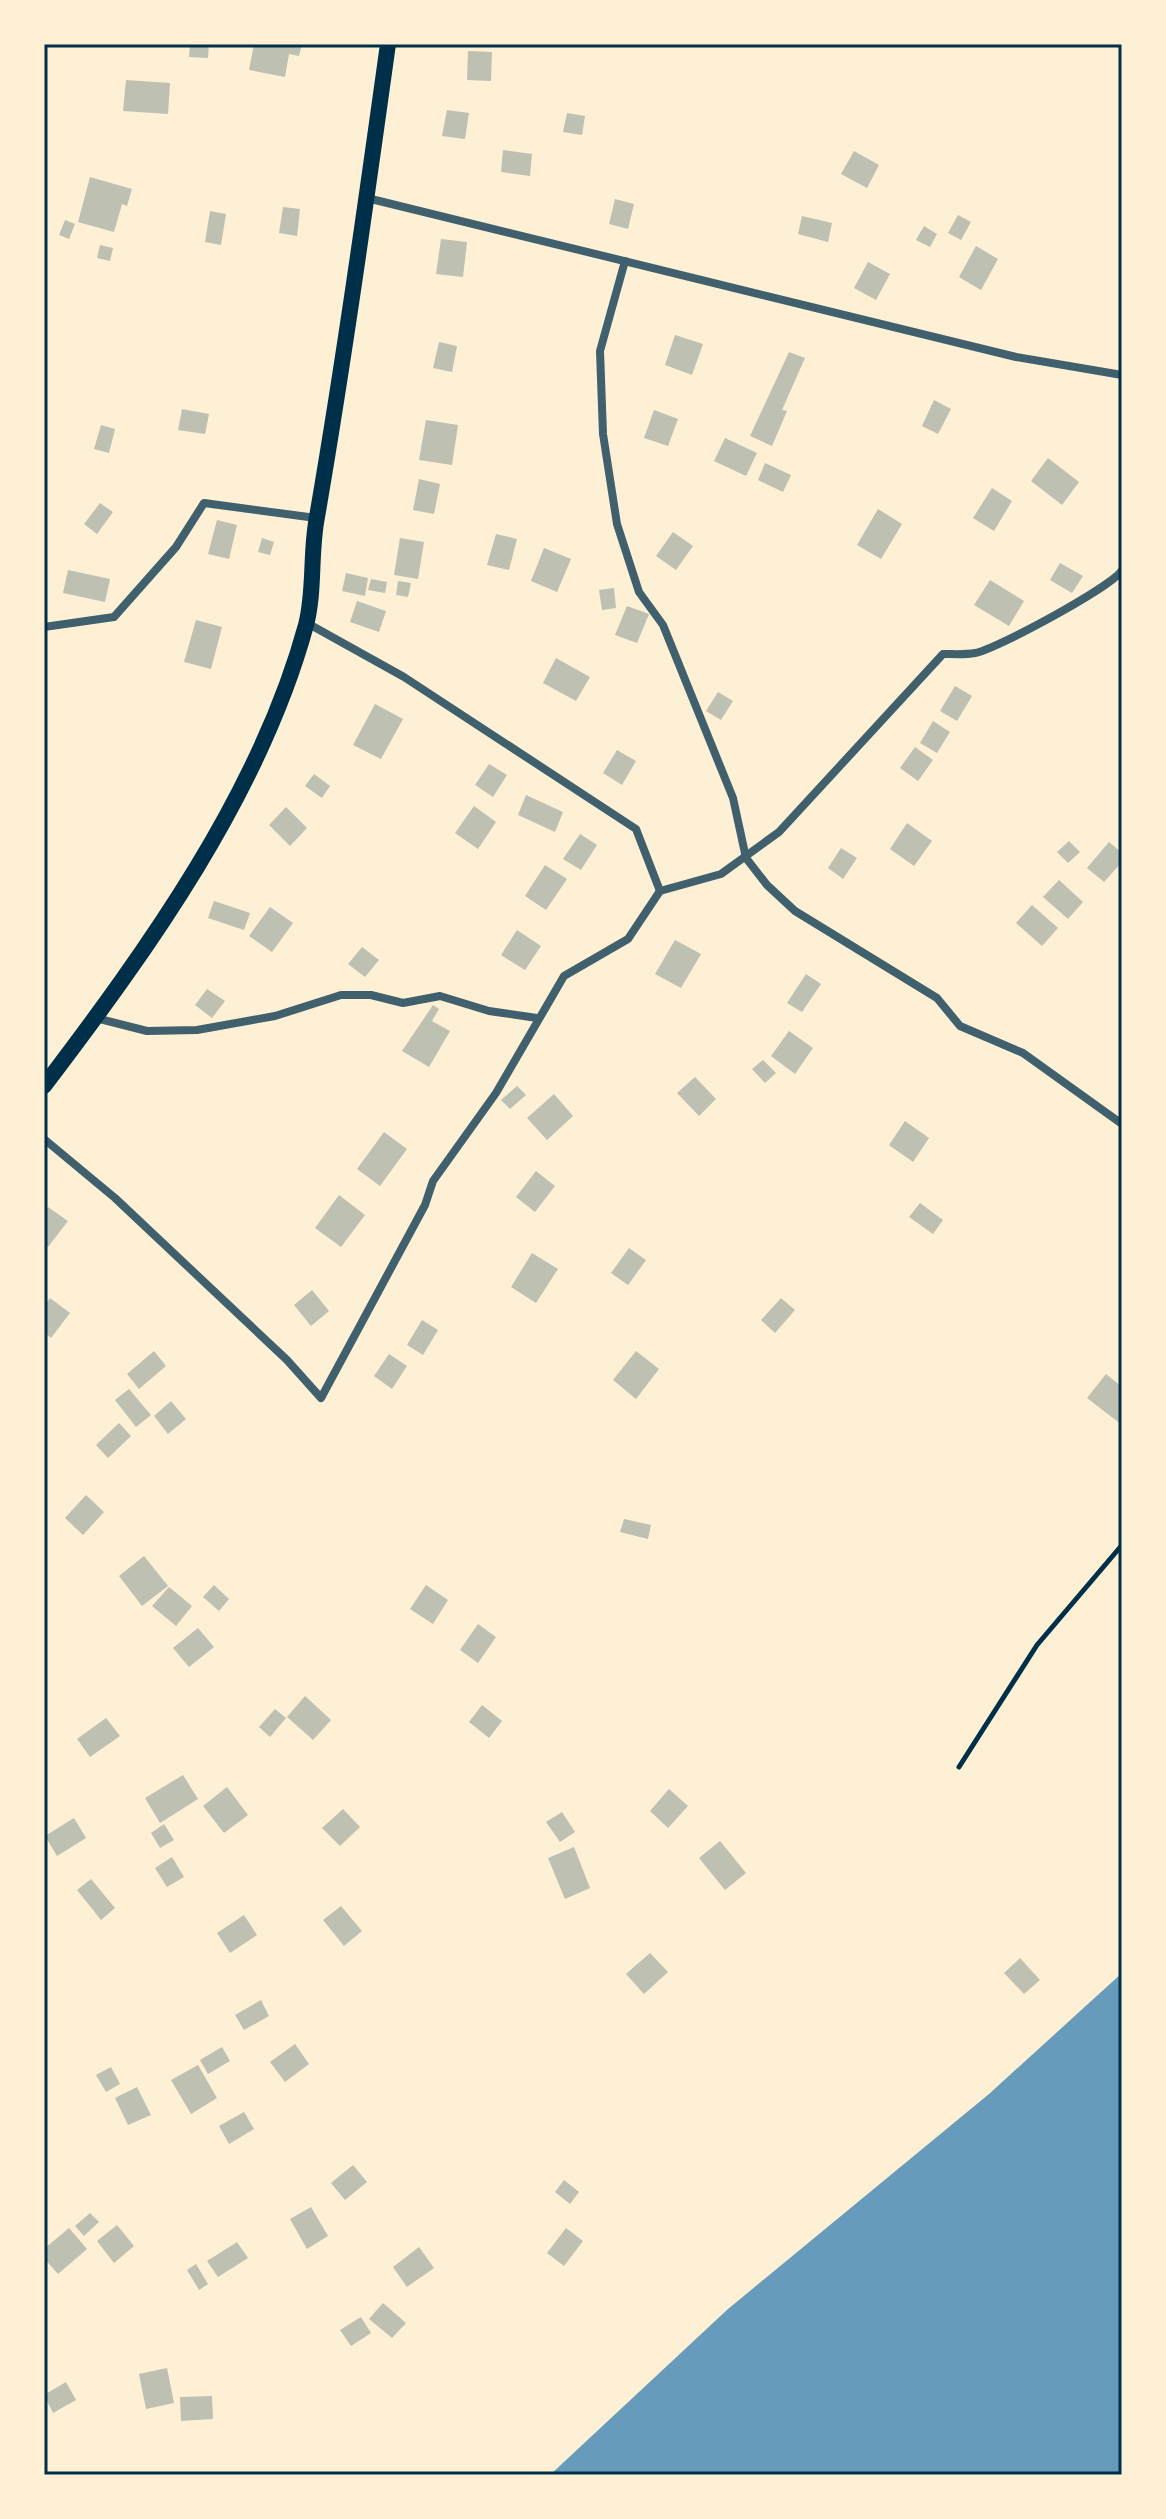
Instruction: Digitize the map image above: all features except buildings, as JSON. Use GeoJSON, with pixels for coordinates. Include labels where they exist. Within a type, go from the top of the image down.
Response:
{"type":"FeatureCollection","features":[{"type":"Feature","properties":{"kind":"main road"},"geometry":{"type":"LineString","coordinates":[[44,1086],[96,1018],[193,875],[277,708],[306,623],[316,518],[336,417],[388,44]]}},
{"type":"Feature","properties":{"kind":"street"},"geometry":{"type":"LineString","coordinates":[[366,197],[1016,357],[1122,375]]}},
{"type":"Feature","properties":{"kind":"street"},"geometry":{"type":"LineString","coordinates":[[625,261],[600,351],[603,434],[617,524],[639,592],[663,625],[733,798],[746,858],[767,885],[795,911],[937,998],[960,1026],[1023,1053],[1122,1124]]}},
{"type":"Feature","properties":{"kind":"street"},"geometry":{"type":"LineString","coordinates":[[44,627],[114,617],[176,547],[204,503],[316,518]]}},
{"type":"Feature","properties":{"kind":"street"},"geometry":{"type":"LineString","coordinates":[[44,1139],[115,1198],[287,1360],[321,1398],[425,1205],[433,1181],[496,1093],[564,976],[628,939],[660,891],[721,874],[779,832],[943,654],[976,653],[1080,601],[1118,578],[1122,570]]}},
{"type":"Feature","properties":{"kind":"street"},"geometry":{"type":"LineString","coordinates":[[306,623],[404,677],[636,829],[660,891]]}},
{"type":"Feature","properties":{"kind":"street"},"geometry":{"type":"LineString","coordinates":[[96,1018],[147,1031],[197,1030],[275,1016],[341,995],[356,995],[403,1003],[440,996],[489,1011],[537,1018]]}},
{"type":"Feature","properties":{"kind":"path"},"geometry":{"type":"LineString","coordinates":[[959,1767],[1037,1645],[1122,1545]]}},
{"type":"Feature","properties":{"kind":"water"},"geometry":{"type":"Polygon","coordinates":[[[1122,1973],[1122,2475],[550,2475],[728,2309],[989,2094],[1122,1973]]]}}]}
